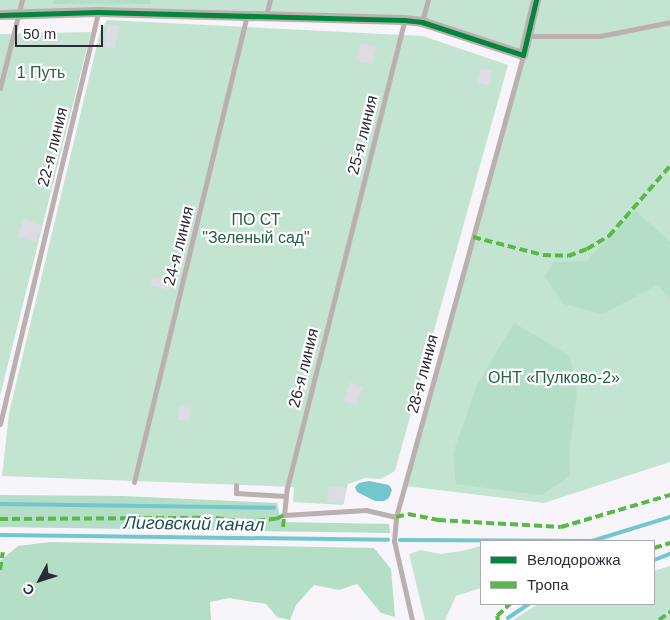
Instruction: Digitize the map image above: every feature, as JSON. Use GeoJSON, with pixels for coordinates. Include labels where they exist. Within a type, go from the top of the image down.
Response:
{"type":"FeatureCollection","features":[{"type":"Feature","properties":{"kind":"street"},"geometry":{"type":"LineString","coordinates":[[0,15],[98,12],[404,20],[422,22],[523,55],[536,0]]}},
{"type":"Feature","properties":{"kind":"lane"},"geometry":{"type":"LineString","coordinates":[[0,88],[22,0]]}},
{"type":"Feature","properties":{"kind":"lane"},"geometry":{"type":"LineString","coordinates":[[266,16],[270,0]]}},
{"type":"Feature","properties":{"kind":"lane"},"geometry":{"type":"LineString","coordinates":[[422,22],[428,0]]}},
{"type":"Feature","properties":{"kind":"lane","name":"22-я линия"},"geometry":{"type":"LineString","coordinates":[[0,424],[35,268],[95,32],[98,12]]}},
{"type":"Feature","properties":{"kind":"lane","name":"24-я линия"},"geometry":{"type":"LineString","coordinates":[[134,482],[247,15]]}},
{"type":"Feature","properties":{"kind":"lane","name":"25-я линия"},"geometry":{"type":"LineString","coordinates":[[346,255],[404,20]]}},
{"type":"Feature","properties":{"kind":"lane"},"geometry":{"type":"LineString","coordinates":[[527,36],[600,36],[670,22]]}},
{"type":"Feature","properties":{"kind":"lane","name":"28-я линия"},"geometry":{"type":"LineString","coordinates":[[412,620],[394,541],[396,517],[523,55]]}},
{"type":"Feature","properties":{"kind":"lane","name":"26-я линия"},"geometry":{"type":"LineString","coordinates":[[285,496],[346,255]]}},
{"type":"Feature","properties":{"kind":"lane"},"geometry":{"type":"LineString","coordinates":[[236,485],[236,493],[285,496],[284,515],[366,510],[396,517]]}},
{"type":"Feature","properties":{"kind":"green space","name":"ОНТ «Пулково-2»"},"geometry":{"type":"Polygon","coordinates":[[[0,0],[670,0],[670,462],[544,503],[405,486],[523,55],[422,22],[0,15],[0,0]]]}},
{"type":"Feature","properties":{"kind":"green space"},"geometry":{"type":"Polygon","coordinates":[[[53,0],[151,0],[151,4],[53,4],[53,0]]]}},
{"type":"Feature","properties":{"kind":"green space","name":"ПО СТ \"Зеленый сад\""},"geometry":{"type":"Polygon","coordinates":[[[107,20],[423,36],[508,65],[395,471],[381,479],[365,478],[348,484],[343,505],[293,502],[294,487],[2,476],[9,413],[100,32],[107,20]]]}},
{"type":"Feature","properties":{"kind":"green space","name":"1 Путь"},"geometry":{"type":"Polygon","coordinates":[[[91,32],[0,396],[0,34],[91,32]]]}},
{"type":"Feature","properties":{"kind":"green space"},"geometry":{"type":"Polygon","coordinates":[[[635,210],[670,242],[670,299],[658,285],[602,314],[564,304],[545,277],[554,262],[587,261],[635,210]]]}},
{"type":"Feature","properties":{"kind":"green space"},"geometry":{"type":"Polygon","coordinates":[[[514,323],[570,356],[577,395],[570,446],[570,476],[542,495],[456,484],[453,453],[477,385],[514,323]]]}},
{"type":"Feature","properties":{"kind":"green space"},"geometry":{"type":"Polygon","coordinates":[[[0,495],[122,496],[277,503],[281,522],[389,524],[390,533],[0,527],[0,495]]]}},
{"type":"Feature","properties":{"kind":"green space"},"geometry":{"type":"Polygon","coordinates":[[[50,542],[374,548],[391,569],[395,617],[381,613],[357,584],[339,590],[314,585],[296,605],[290,620],[277,617],[266,604],[229,598],[210,602],[211,620],[0,620],[0,561],[18,546],[50,542]]]}},
{"type":"Feature","properties":{"kind":"green space"},"geometry":{"type":"Polygon","coordinates":[[[480,546],[480,588],[456,596],[445,620],[425,620],[409,554],[421,550],[440,554],[480,546]]]}},
{"type":"Feature","properties":{"kind":"green space"},"geometry":{"type":"Polygon","coordinates":[[[670,566],[670,620],[513,620],[536,605],[655,605],[655,571],[670,566]]]}},
{"type":"Feature","properties":{"kind":"water"},"geometry":{"type":"Polygon","coordinates":[[[369,481],[389,485],[392,490],[389,498],[384,501],[375,501],[357,492],[355,487],[359,483],[369,481]]]}},
{"type":"Feature","properties":{"kind":"building"},"geometry":{"type":"Polygon","coordinates":[[[108,24],[119,26],[115,49],[104,47],[108,24]]]}},
{"type":"Feature","properties":{"kind":"building"},"geometry":{"type":"Polygon","coordinates":[[[360,43],[377,47],[373,64],[356,61],[360,43]]]}},
{"type":"Feature","properties":{"kind":"building"},"geometry":{"type":"Polygon","coordinates":[[[481,68],[493,71],[489,85],[477,83],[481,68]]]}},
{"type":"Feature","properties":{"kind":"building"},"geometry":{"type":"Polygon","coordinates":[[[24,219],[42,226],[35,243],[18,236],[24,219]]]}},
{"type":"Feature","properties":{"kind":"building"},"geometry":{"type":"Polygon","coordinates":[[[152,277],[171,281],[169,290],[150,286],[152,277]]]}},
{"type":"Feature","properties":{"kind":"building"},"geometry":{"type":"Polygon","coordinates":[[[350,382],[363,387],[356,406],[343,401],[350,382]]]}},
{"type":"Feature","properties":{"kind":"building"},"geometry":{"type":"Polygon","coordinates":[[[180,406],[191,408],[188,422],[178,420],[180,406]]]}},
{"type":"Feature","properties":{"kind":"building"},"geometry":{"type":"Polygon","coordinates":[[[329,486],[346,488],[344,504],[327,502],[329,486]]]}},
{"type":"Feature","properties":{"kind":"waterway"},"geometry":{"type":"LineString","coordinates":[[0,504],[274,508]]}},
{"type":"Feature","properties":{"kind":"waterway","name":"Лиговский канал"},"geometry":{"type":"LineString","coordinates":[[595,540],[670,517]]}},
{"type":"Feature","properties":{"kind":"waterway","name":"Лиговский канал"},"geometry":{"type":"LineString","coordinates":[[0,535],[388,540]]}},
{"type":"Feature","properties":{"kind":"waterway","name":"Лиговский канал"},"geometry":{"type":"LineString","coordinates":[[400,540],[480,540]]}},
{"type":"Feature","properties":{"kind":"waterway"},"geometry":{"type":"LineString","coordinates":[[655,560],[670,554]]}},
{"type":"Feature","properties":{"kind":"waterway"},"geometry":{"type":"LineString","coordinates":[[508,618],[528,605]]}},
{"type":"Feature","properties":{"kind":"marked path"},"geometry":{"type":"LineString","coordinates":[[473,237],[543,255],[568,256],[587,249],[609,236],[670,166]]}},
{"type":"Feature","properties":{"kind":"marked path"},"geometry":{"type":"LineString","coordinates":[[396,517],[408,514],[438,520],[561,527],[670,495]]}},
{"type":"Feature","properties":{"kind":"marked path"},"geometry":{"type":"LineString","coordinates":[[0,519],[216,518],[245,522],[276,519],[284,515]]}},
{"type":"Feature","properties":{"kind":"marked path"},"geometry":{"type":"LineString","coordinates":[[283,527],[284,515]]}},
{"type":"Feature","properties":{"kind":"marked path"},"geometry":{"type":"LineString","coordinates":[[655,548],[670,543]]}},
{"type":"Feature","properties":{"kind":"marked path"},"geometry":{"type":"LineString","coordinates":[[0,570],[3,552]]}},
{"type":"Feature","properties":{"kind":"marked path"},"geometry":{"type":"LineString","coordinates":[[498,620],[497,616],[509,605]]}},
{"type":"Feature","properties":{"kind":"marked path"},"geometry":{"type":"LineString","coordinates":[[659,620],[670,612]]}},
{"type":"Feature","properties":{"kind":"cycle path"},"geometry":{"type":"LineString","coordinates":[[0,15],[98,12],[404,20],[422,22],[523,55],[536,0]]}}]}
